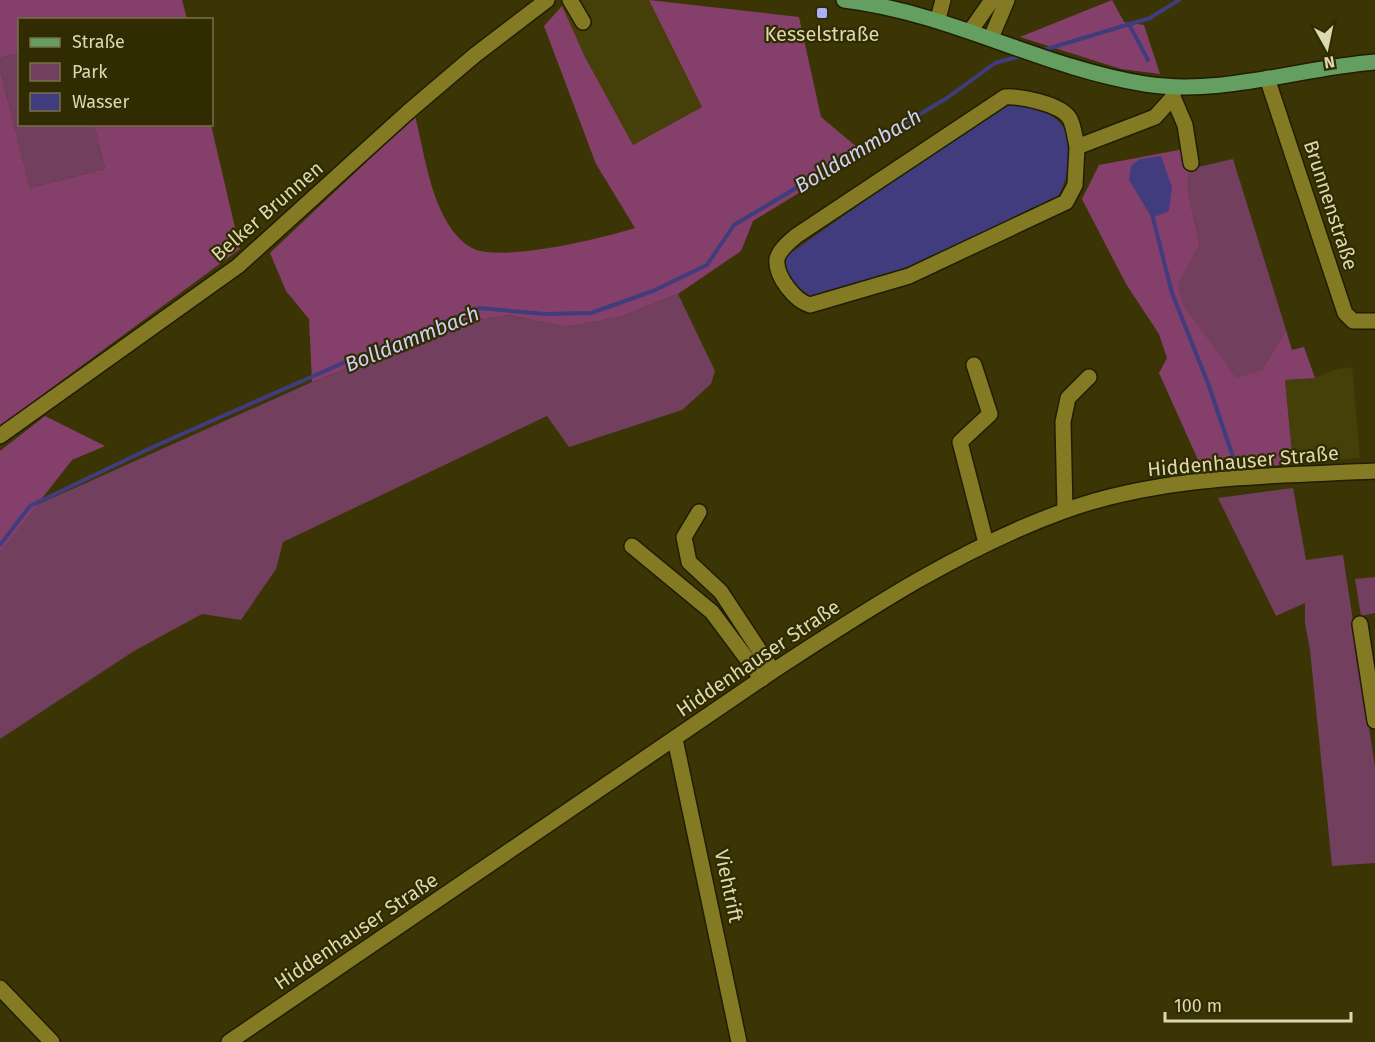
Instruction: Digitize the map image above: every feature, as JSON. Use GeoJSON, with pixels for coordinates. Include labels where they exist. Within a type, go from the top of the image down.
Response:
{"type":"FeatureCollection","features":[{"type":"Feature","properties":{"kind":"main road"},"geometry":{"type":"LineString","coordinates":[[844,0],[878,4],[938,19],[1042,57],[1106,76],[1173,91],[1375,62]]}},
{"type":"Feature","properties":{"kind":"street","name":"Belker Brunnen"},"geometry":{"type":"LineString","coordinates":[[0,436],[238,266],[408,112],[475,55],[547,0]]}},
{"type":"Feature","properties":{"kind":"street"},"geometry":{"type":"LineString","coordinates":[[570,0],[583,22]]}},
{"type":"Feature","properties":{"kind":"street"},"geometry":{"type":"LineString","coordinates":[[938,19],[943,0]]}},
{"type":"Feature","properties":{"kind":"street"},"geometry":{"type":"LineString","coordinates":[[971,30],[993,0]]}},
{"type":"Feature","properties":{"kind":"street"},"geometry":{"type":"LineString","coordinates":[[996,40],[1007,0]]}},
{"type":"Feature","properties":{"kind":"street","name":"Brunnenstraße"},"geometry":{"type":"LineString","coordinates":[[1267,78],[1345,313],[1353,321],[1375,321]]}},
{"type":"Feature","properties":{"kind":"street"},"geometry":{"type":"LineString","coordinates":[[1077,147],[1155,117],[1173,91]]}},
{"type":"Feature","properties":{"kind":"street"},"geometry":{"type":"LineString","coordinates":[[1173,91],[1185,125],[1191,163]]}},
{"type":"Feature","properties":{"kind":"street"},"geometry":{"type":"LineString","coordinates":[[1018,96],[1061,110],[1071,120],[1077,147],[1075,185],[1066,202],[909,276],[810,305],[801,303],[779,272],[777,259],[782,249],[796,236],[1005,97],[1018,96]]}},
{"type":"Feature","properties":{"kind":"street"},"geometry":{"type":"LineString","coordinates":[[974,365],[990,414],[960,442],[986,543]]}},
{"type":"Feature","properties":{"kind":"street"},"geometry":{"type":"LineString","coordinates":[[1065,510],[1063,422],[1068,398],[1089,377]]}},
{"type":"Feature","properties":{"kind":"street","name":"Hiddenhauser Straße"},"geometry":{"type":"LineString","coordinates":[[230,1042],[768,675],[864,612],[962,554],[1065,510],[1134,492],[1180,485],[1375,471]]}},
{"type":"Feature","properties":{"kind":"street"},"geometry":{"type":"LineString","coordinates":[[699,512],[684,537],[689,562],[721,592],[768,675]]}},
{"type":"Feature","properties":{"kind":"street"},"geometry":{"type":"LineString","coordinates":[[632,546],[712,612],[768,675]]}},
{"type":"Feature","properties":{"kind":"street"},"geometry":{"type":"LineString","coordinates":[[1360,624],[1375,721]]}},
{"type":"Feature","properties":{"kind":"street","name":"Viehtrift"},"geometry":{"type":"LineString","coordinates":[[675,739],[740,1042]]}},
{"type":"Feature","properties":{"kind":"street"},"geometry":{"type":"LineString","coordinates":[[0,988],[52,1042]]}},
{"type":"Feature","properties":{"kind":"shaded area"},"geometry":{"type":"Polygon","coordinates":[[[0,0],[182,0],[187,18],[18,18],[18,53],[0,58],[0,0]]]}},
{"type":"Feature","properties":{"kind":"shaded area"},"geometry":{"type":"Polygon","coordinates":[[[567,0],[649,0],[702,107],[633,145],[585,57],[562,6],[567,0]]]}},
{"type":"Feature","properties":{"kind":"shaded area"},"geometry":{"type":"Polygon","coordinates":[[[649,0],[799,17],[821,117],[864,153],[753,221],[741,251],[678,294],[620,317],[566,327],[508,315],[467,322],[312,382],[309,319],[286,291],[270,253],[415,116],[430,179],[441,210],[458,237],[470,247],[486,252],[528,251],[577,243],[635,228],[596,164],[544,26],[562,6],[585,57],[633,145],[702,107],[649,0]]]}},
{"type":"Feature","properties":{"kind":"shaded area"},"geometry":{"type":"Polygon","coordinates":[[[1112,0],[1124,22],[1144,25],[1160,74],[1121,69],[1020,37],[1112,0]]]}},
{"type":"Feature","properties":{"kind":"shaded area"},"geometry":{"type":"Polygon","coordinates":[[[0,70],[30,188],[105,169],[94,126],[211,126],[240,249],[0,426],[0,70]]]}},
{"type":"Feature","properties":{"kind":"shaded area"},"geometry":{"type":"Polygon","coordinates":[[[1184,149],[1189,169],[1188,194],[1200,244],[1177,285],[1184,305],[1236,378],[1262,370],[1286,330],[1292,350],[1304,347],[1315,378],[1285,380],[1293,464],[1203,471],[1159,373],[1167,358],[1159,334],[1126,284],[1082,199],[1099,165],[1184,149]]]}},
{"type":"Feature","properties":{"kind":"shaded area"},"geometry":{"type":"Polygon","coordinates":[[[1352,367],[1360,458],[1293,464],[1285,380],[1315,378],[1334,370],[1352,367]]]}},
{"type":"Feature","properties":{"kind":"shaded area"},"geometry":{"type":"Polygon","coordinates":[[[45,416],[105,446],[72,460],[0,552],[0,451],[45,416]]]}},
{"type":"Feature","properties":{"kind":"green space"},"geometry":{"type":"Polygon","coordinates":[[[18,53],[18,126],[94,126],[105,169],[30,188],[0,70],[0,58],[18,53]]]}},
{"type":"Feature","properties":{"kind":"green space"},"geometry":{"type":"Polygon","coordinates":[[[1233,159],[1286,330],[1262,370],[1236,379],[1184,305],[1176,285],[1200,244],[1188,194],[1189,169],[1233,159]]]}},
{"type":"Feature","properties":{"kind":"green space"},"geometry":{"type":"Polygon","coordinates":[[[678,294],[715,371],[711,384],[682,410],[569,447],[547,416],[283,542],[276,569],[241,620],[202,614],[134,651],[0,739],[0,552],[32,507],[312,382],[467,322],[508,315],[566,327],[620,317],[678,294]]]}},
{"type":"Feature","properties":{"kind":"green space"},"geometry":{"type":"Polygon","coordinates":[[[1293,488],[1306,560],[1343,555],[1375,767],[1375,863],[1332,866],[1310,650],[1305,623],[1305,603],[1276,616],[1218,498],[1293,488]]]}},
{"type":"Feature","properties":{"kind":"green space"},"geometry":{"type":"Polygon","coordinates":[[[1375,577],[1375,613],[1361,616],[1355,579],[1375,577]]]}},
{"type":"Feature","properties":{"kind":"water"},"geometry":{"type":"Polygon","coordinates":[[[1001,105],[1023,106],[1041,111],[1055,118],[1064,129],[1069,142],[1070,158],[1058,197],[927,262],[869,284],[810,300],[799,292],[789,276],[785,257],[1001,105]]]}},
{"type":"Feature","properties":{"kind":"water"},"geometry":{"type":"Polygon","coordinates":[[[1161,156],[1172,187],[1169,211],[1152,218],[1129,180],[1131,166],[1140,159],[1161,156]]]}},
{"type":"Feature","properties":{"kind":"waterway","name":"Bolldammbach"},"geometry":{"type":"LineString","coordinates":[[1040,51],[1150,18],[1179,0]]}},
{"type":"Feature","properties":{"kind":"waterway"},"geometry":{"type":"LineString","coordinates":[[1129,24],[1148,60]]}},
{"type":"Feature","properties":{"kind":"waterway","name":"Bolldammbach"},"geometry":{"type":"LineString","coordinates":[[0,545],[30,506],[155,446],[343,363],[479,308],[545,314],[591,313],[653,291],[707,265],[734,225],[947,98],[995,63],[1021,56]]}},
{"type":"Feature","properties":{"kind":"waterway"},"geometry":{"type":"LineString","coordinates":[[1152,214],[1172,293],[1209,386],[1235,463]]}},
{"type":"Feature","properties":{"kind":"place","name":"Kesselstraße"},"geometry":{"type":"Point","coordinates":[822,13]}}]}
